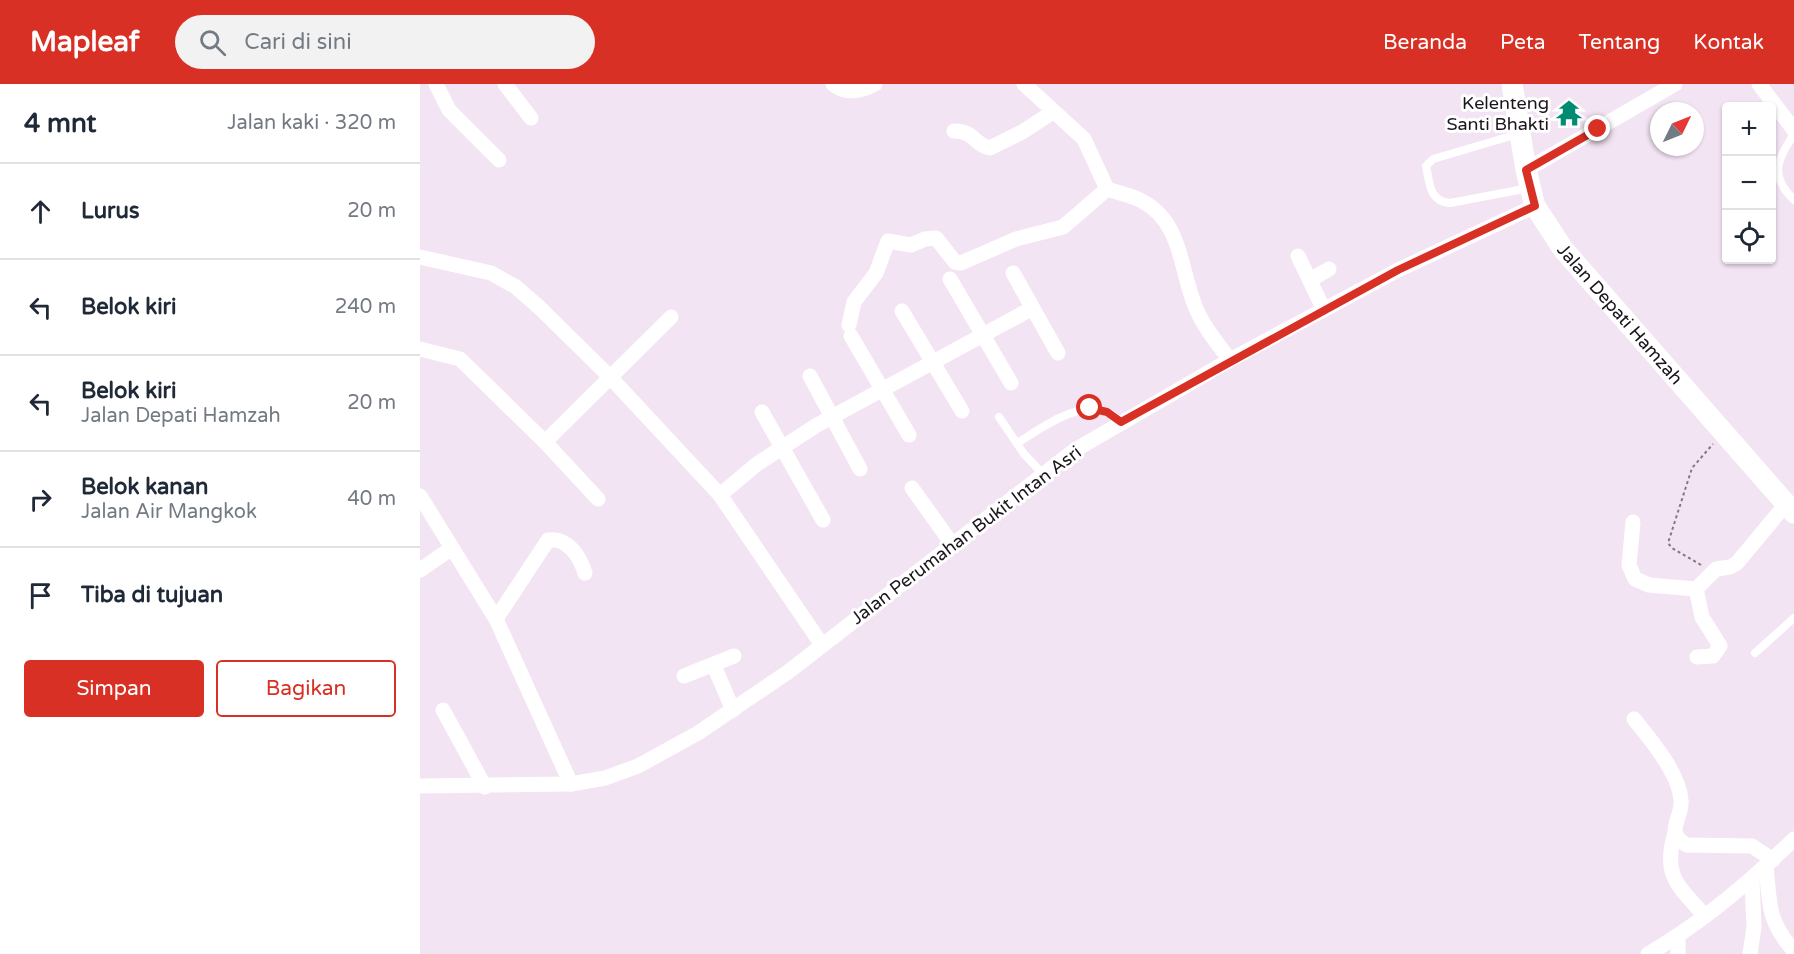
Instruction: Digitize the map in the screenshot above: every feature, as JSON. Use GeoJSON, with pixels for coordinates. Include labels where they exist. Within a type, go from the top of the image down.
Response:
{"type":"FeatureCollection","features":[{"type":"Feature","properties":{"kind":"main road","name":"Jalan Depati Hamzah"},"geometry":{"type":"LineString","coordinates":[[1512,84],[1530,188],[1563,249],[1790,508]]}},
{"type":"Feature","properties":{"kind":"street"},"geometry":{"type":"LineString","coordinates":[[436,84],[449,110],[499,160]]}},
{"type":"Feature","properties":{"kind":"street"},"geometry":{"type":"LineString","coordinates":[[505,84],[531,118]]}},
{"type":"Feature","properties":{"kind":"street"},"geometry":{"type":"LineString","coordinates":[[833,84],[848,91],[864,89],[875,84]]}},
{"type":"Feature","properties":{"kind":"street"},"geometry":{"type":"LineString","coordinates":[[1024,84],[1084,139],[1107,189],[1141,200],[1153,207],[1167,223],[1179,247],[1195,308],[1230,360]]}},
{"type":"Feature","properties":{"kind":"street","name":"Jalan Perumahan Bukit Intan Asri"},"geometry":{"type":"LineString","coordinates":[[420,786],[485,787],[571,784],[605,778],[638,766],[733,710],[822,645],[1042,473],[1121,422],[1230,360],[1398,270],[1530,188],[1675,84]]}},
{"type":"Feature","properties":{"kind":"street"},"geometry":{"type":"LineString","coordinates":[[1759,84],[1794,132]]}},
{"type":"Feature","properties":{"kind":"street"},"geometry":{"type":"LineString","coordinates":[[954,131],[968,132],[988,148],[1022,132],[1053,111]]}},
{"type":"Feature","properties":{"kind":"street"},"geometry":{"type":"LineString","coordinates":[[909,435],[850,331],[854,302],[876,273],[888,241],[911,244],[924,239],[936,238],[955,262],[962,263],[1016,239],[1063,227],[1107,189]]}},
{"type":"Feature","properties":{"kind":"street"},"geometry":{"type":"LineString","coordinates":[[1298,256],[1324,310]]}},
{"type":"Feature","properties":{"kind":"street"},"geometry":{"type":"LineString","coordinates":[[420,257],[491,273],[505,279],[540,308],[610,377],[720,495],[822,645]]}},
{"type":"Feature","properties":{"kind":"street"},"geometry":{"type":"LineString","coordinates":[[1310,280],[1329,269]]}},
{"type":"Feature","properties":{"kind":"street"},"geometry":{"type":"LineString","coordinates":[[1013,273],[1031,309],[1058,352]]}},
{"type":"Feature","properties":{"kind":"street"},"geometry":{"type":"LineString","coordinates":[[951,279],[981,336],[1011,383]]}},
{"type":"Feature","properties":{"kind":"street"},"geometry":{"type":"LineString","coordinates":[[720,495],[781,447],[831,417],[1031,309]]}},
{"type":"Feature","properties":{"kind":"street"},"geometry":{"type":"LineString","coordinates":[[902,311],[963,411]]}},
{"type":"Feature","properties":{"kind":"street"},"geometry":{"type":"LineString","coordinates":[[545,442],[671,317]]}},
{"type":"Feature","properties":{"kind":"street"},"geometry":{"type":"LineString","coordinates":[[420,349],[460,359],[545,442],[598,500]]}},
{"type":"Feature","properties":{"kind":"street"},"geometry":{"type":"LineString","coordinates":[[810,376],[860,469]]}},
{"type":"Feature","properties":{"kind":"street"},"geometry":{"type":"LineString","coordinates":[[762,412],[823,519]]}},
{"type":"Feature","properties":{"kind":"street"},"geometry":{"type":"LineString","coordinates":[[912,488],[952,544]]}},
{"type":"Feature","properties":{"kind":"street"},"geometry":{"type":"LineString","coordinates":[[420,496],[496,620],[571,784]]}},
{"type":"Feature","properties":{"kind":"street"},"geometry":{"type":"LineString","coordinates":[[1696,589],[1712,571],[1731,567],[1737,563],[1790,508]]}},
{"type":"Feature","properties":{"kind":"street"},"geometry":{"type":"LineString","coordinates":[[1633,522],[1629,565],[1635,579],[1649,585],[1696,589]]}},
{"type":"Feature","properties":{"kind":"street"},"geometry":{"type":"LineString","coordinates":[[496,620],[548,540],[561,541],[571,548],[578,556],[585,573]]}},
{"type":"Feature","properties":{"kind":"street"},"geometry":{"type":"LineString","coordinates":[[420,570],[452,548]]}},
{"type":"Feature","properties":{"kind":"street"},"geometry":{"type":"LineString","coordinates":[[1696,589],[1702,617],[1720,646],[1713,656],[1697,657]]}},
{"type":"Feature","properties":{"kind":"street"},"geometry":{"type":"LineString","coordinates":[[684,676],[714,666],[734,656]]}},
{"type":"Feature","properties":{"kind":"street"},"geometry":{"type":"LineString","coordinates":[[714,666],[733,710]]}},
{"type":"Feature","properties":{"kind":"street"},"geometry":{"type":"LineString","coordinates":[[443,710],[485,787]]}},
{"type":"Feature","properties":{"kind":"street"},"geometry":{"type":"LineString","coordinates":[[1634,719],[1663,757],[1678,788],[1682,803],[1674,824],[1675,833],[1670,853],[1671,875],[1705,916]]}},
{"type":"Feature","properties":{"kind":"street"},"geometry":{"type":"LineString","coordinates":[[1675,833],[1687,845],[1752,846],[1769,863],[1772,918],[1782,937],[1794,951]]}},
{"type":"Feature","properties":{"kind":"street"},"geometry":{"type":"LineString","coordinates":[[1648,954],[1678,936],[1752,880],[1794,840]]}},
{"type":"Feature","properties":{"kind":"street"},"geometry":{"type":"LineString","coordinates":[[1750,954],[1754,927],[1752,880]]}},
{"type":"Feature","properties":{"kind":"street"},"geometry":{"type":"LineString","coordinates":[[1678,936],[1678,954]]}},
{"type":"Feature","properties":{"kind":"lane"},"geometry":{"type":"LineString","coordinates":[[1794,132],[1781,155],[1777,172],[1781,187],[1794,200]]}},
{"type":"Feature","properties":{"kind":"lane"},"geometry":{"type":"LineString","coordinates":[[1520,133],[1433,159],[1426,166],[1433,196],[1439,202],[1450,203],[1530,188]]}},
{"type":"Feature","properties":{"kind":"lane"},"geometry":{"type":"LineString","coordinates":[[1017,443],[1052,422],[1090,408],[1107,412],[1121,422]]}},
{"type":"Feature","properties":{"kind":"lane"},"geometry":{"type":"LineString","coordinates":[[999,417],[1042,473]]}},
{"type":"Feature","properties":{"kind":"lane"},"geometry":{"type":"LineString","coordinates":[[1755,653],[1794,618]]}},
{"type":"Feature","properties":{"kind":"path"},"geometry":{"type":"LineString","coordinates":[[1712,571],[1672,548],[1668,543],[1692,468],[1724,431]]}},
{"type":"Feature","properties":{"kind":"place","name":"Kelenteng Santi Bhakti"},"geometry":{"type":"Point","coordinates":[1569,113]}},
{"type":"Feature","properties":{"kind":"route"},"geometry":{"type":"LineString","coordinates":[[1090,408],[1107,412],[1121,422],[1230,360],[1398,270],[1535,206],[1526,170],[1598,129]]}}]}
